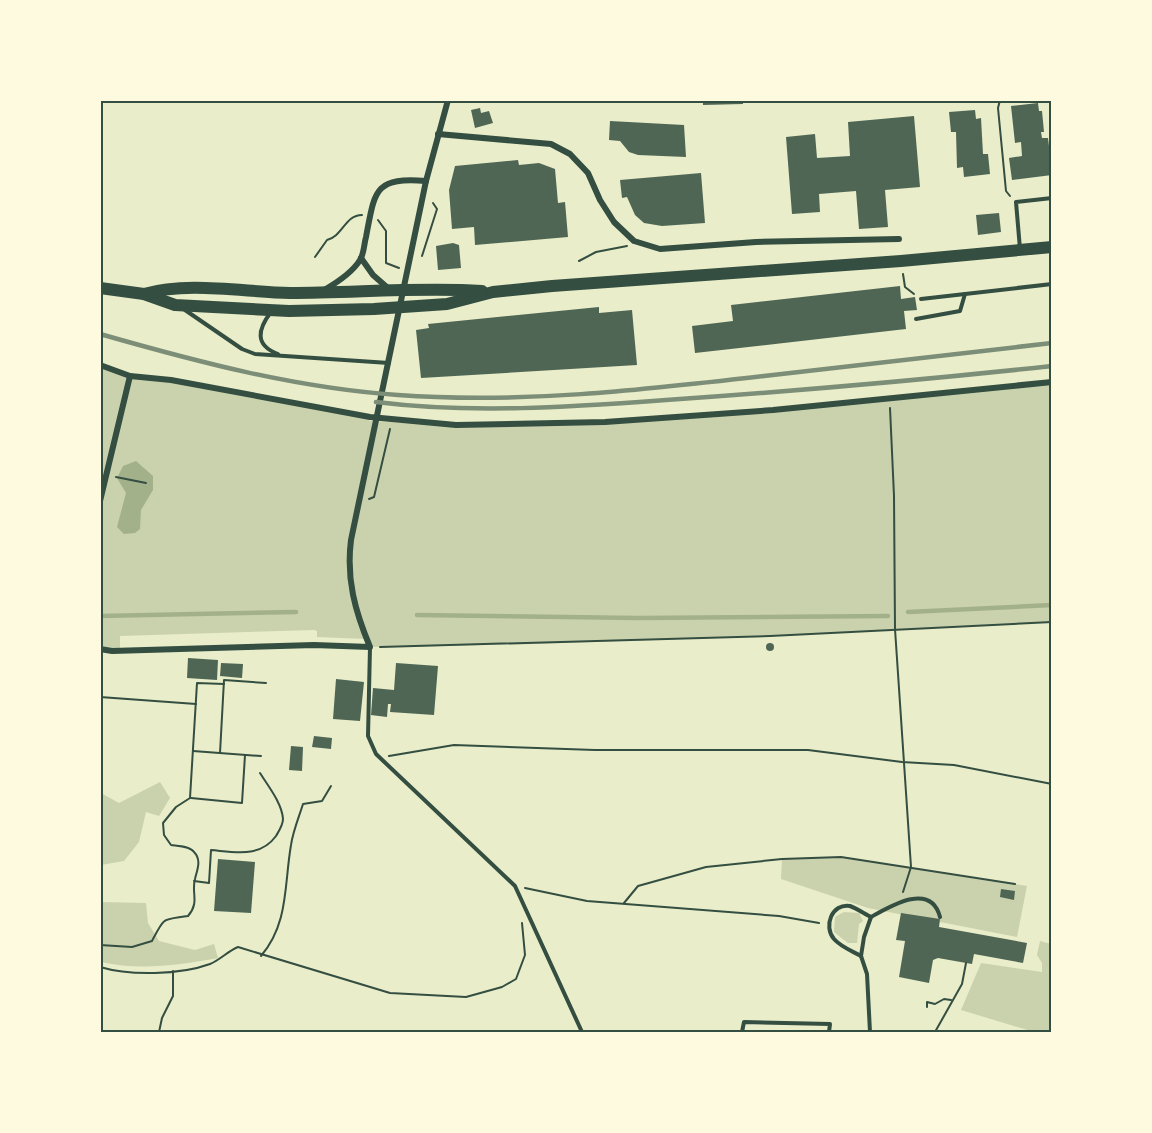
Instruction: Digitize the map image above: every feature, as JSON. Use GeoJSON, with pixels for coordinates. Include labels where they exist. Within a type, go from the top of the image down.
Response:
{"type":"FeatureCollection","features":[{"type":"Feature","properties":{"kind":"main road"},"geometry":{"type":"LineString","coordinates":[[100,288],[144,294],[175,305],[340,311],[436,305],[493,292],[901,261],[1052,247]]}},
{"type":"Feature","properties":{"kind":"main road"},"geometry":{"type":"LineString","coordinates":[[144,294],[177,288],[319,293],[445,289],[493,292]]}},
{"type":"Feature","properties":{"kind":"street"},"geometry":{"type":"LineString","coordinates":[[100,649],[112,651],[314,645],[370,647],[357,616],[348,562],[426,181],[448,100]]}},
{"type":"Feature","properties":{"kind":"street"},"geometry":{"type":"LineString","coordinates":[[438,134],[551,144],[570,154],[588,173],[600,200],[614,222],[634,241],[660,249],[767,241],[899,239]]}},
{"type":"Feature","properties":{"kind":"street"},"geometry":{"type":"LineString","coordinates":[[319,293],[346,276],[362,258],[372,206],[380,188],[392,181],[426,181]]}},
{"type":"Feature","properties":{"kind":"street"},"geometry":{"type":"LineString","coordinates":[[362,258],[373,276],[395,292]]}},
{"type":"Feature","properties":{"kind":"street"},"geometry":{"type":"LineString","coordinates":[[100,365],[130,376],[171,380],[392,421],[456,424],[605,422],[889,399],[1052,382]]}},
{"type":"Feature","properties":{"kind":"street"},"geometry":{"type":"LineString","coordinates":[[100,501],[130,376]]}},
{"type":"Feature","properties":{"kind":"lane"},"geometry":{"type":"LineString","coordinates":[[1020,249],[1016,202],[1052,198]]}},
{"type":"Feature","properties":{"kind":"lane"},"geometry":{"type":"LineString","coordinates":[[921,298],[1052,284]]}},
{"type":"Feature","properties":{"kind":"lane"},"geometry":{"type":"LineString","coordinates":[[916,319],[960,311],[965,294]]}},
{"type":"Feature","properties":{"kind":"lane"},"geometry":{"type":"LineString","coordinates":[[175,305],[242,349],[266,356],[282,355],[389,363]]}},
{"type":"Feature","properties":{"kind":"lane"},"geometry":{"type":"LineString","coordinates":[[272,310],[259,331],[259,339],[265,347],[282,355]]}},
{"type":"Feature","properties":{"kind":"lane"},"geometry":{"type":"LineString","coordinates":[[370,647],[368,736],[381,759],[515,886],[582,1032]]}},
{"type":"Feature","properties":{"kind":"lane"},"geometry":{"type":"LineString","coordinates":[[870,1032],[867,974],[861,956],[864,937],[871,917],[900,902],[915,898],[931,900],[937,907],[940,917]]}},
{"type":"Feature","properties":{"kind":"lane"},"geometry":{"type":"LineString","coordinates":[[861,956],[832,938],[828,925],[831,914],[839,908],[850,906],[871,917]]}},
{"type":"Feature","properties":{"kind":"lane"},"geometry":{"type":"LineString","coordinates":[[742,1032],[744,1022],[830,1024],[829,1032]]}},
{"type":"Feature","properties":{"kind":"path"},"geometry":{"type":"LineString","coordinates":[[1000,100],[998,108],[1006,191],[1016,202]]}},
{"type":"Feature","properties":{"kind":"path"},"geometry":{"type":"LineString","coordinates":[[420,259],[430,236],[437,209],[430,202]]}},
{"type":"Feature","properties":{"kind":"path"},"geometry":{"type":"LineString","coordinates":[[579,261],[596,252],[626,247],[634,241]]}},
{"type":"Feature","properties":{"kind":"path"},"geometry":{"type":"LineString","coordinates":[[903,274],[905,287],[921,298]]}},
{"type":"Feature","properties":{"kind":"path"},"geometry":{"type":"LineString","coordinates":[[889,399],[894,496],[895,629],[902,762],[911,867],[900,902]]}},
{"type":"Feature","properties":{"kind":"path"},"geometry":{"type":"LineString","coordinates":[[369,499],[374,497],[392,421]]}},
{"type":"Feature","properties":{"kind":"path"},"geometry":{"type":"LineString","coordinates":[[107,475],[146,483]]}},
{"type":"Feature","properties":{"kind":"path"},"geometry":{"type":"LineString","coordinates":[[370,647],[642,640],[1052,622]]}},
{"type":"Feature","properties":{"kind":"path"},"geometry":{"type":"LineString","coordinates":[[220,753],[224,680],[266,683]]}},
{"type":"Feature","properties":{"kind":"path"},"geometry":{"type":"LineString","coordinates":[[190,798],[197,683],[224,684]]}},
{"type":"Feature","properties":{"kind":"path"},"geometry":{"type":"LineString","coordinates":[[100,697],[196,704]]}},
{"type":"Feature","properties":{"kind":"path"},"geometry":{"type":"LineString","coordinates":[[381,759],[399,753],[454,746],[595,750],[808,750],[902,762],[954,765],[1052,784]]}},
{"type":"Feature","properties":{"kind":"path"},"geometry":{"type":"LineString","coordinates":[[193,751],[261,756]]}},
{"type":"Feature","properties":{"kind":"path"},"geometry":{"type":"LineString","coordinates":[[100,945],[132,947],[152,941],[162,923],[169,916],[188,916],[192,911],[196,895],[194,882],[199,869],[196,854],[191,849],[171,845],[164,835],[163,822],[176,807],[190,798],[242,802],[245,754]]}},
{"type":"Feature","properties":{"kind":"path"},"geometry":{"type":"LineString","coordinates":[[194,882],[209,883],[211,850],[248,853],[257,851],[272,842],[279,832],[283,820],[280,808],[260,773]]}},
{"type":"Feature","properties":{"kind":"path"},"geometry":{"type":"LineString","coordinates":[[261,956],[273,942],[285,908],[291,844],[303,804],[322,801],[331,786]]}},
{"type":"Feature","properties":{"kind":"path"},"geometry":{"type":"LineString","coordinates":[[624,903],[638,886],[706,867],[782,859],[841,857],[1015,884]]}},
{"type":"Feature","properties":{"kind":"path"},"geometry":{"type":"LineString","coordinates":[[515,886],[587,901],[779,916],[828,925]]}},
{"type":"Feature","properties":{"kind":"path"},"geometry":{"type":"LineString","coordinates":[[100,967],[134,972],[173,971],[210,964],[238,947],[261,956],[390,993],[466,997],[502,987],[516,979],[525,955],[520,914],[526,907]]}},
{"type":"Feature","properties":{"kind":"path"},"geometry":{"type":"LineString","coordinates":[[935,1032],[962,984],[966,963]]}},
{"type":"Feature","properties":{"kind":"path"},"geometry":{"type":"LineString","coordinates":[[159,1032],[162,1018],[173,996],[173,971]]}},
{"type":"Feature","properties":{"kind":"path"},"geometry":{"type":"LineString","coordinates":[[927,1007],[927,1002],[935,1004],[944,999],[952,1001]]}},
{"type":"Feature","properties":{"kind":"shaded area"},"geometry":{"type":"Polygon","coordinates":[[[101,365],[130,376],[171,380],[370,417],[369,421],[456,425],[605,422],[773,410],[1051,382],[1051,622],[625,641],[370,647],[366,639],[317,637],[317,631],[314,630],[120,636],[120,651],[101,649],[101,365]]]}},
{"type":"Feature","properties":{"kind":"shaded area"},"geometry":{"type":"Polygon","coordinates":[[[136,461],[153,476],[153,490],[141,510],[140,529],[135,533],[124,534],[117,527],[126,493],[117,478],[123,466],[136,461]]]}},
{"type":"Feature","properties":{"kind":"shaded area"},"geometry":{"type":"Polygon","coordinates":[[[160,782],[170,798],[159,816],[146,812],[139,842],[124,861],[101,865],[101,793],[119,803],[160,782]]]}},
{"type":"Feature","properties":{"kind":"shaded area"},"geometry":{"type":"Polygon","coordinates":[[[841,857],[1027,886],[1017,937],[868,908],[781,879],[782,859],[841,857]]]}},
{"type":"Feature","properties":{"kind":"shaded area"},"geometry":{"type":"Polygon","coordinates":[[[101,902],[146,903],[148,923],[159,941],[195,950],[214,944],[218,958],[145,967],[101,962],[101,902]]]}},
{"type":"Feature","properties":{"kind":"shaded area"},"geometry":{"type":"Polygon","coordinates":[[[844,912],[859,913],[863,921],[859,924],[857,943],[848,943],[834,932],[835,917],[844,912]]]}},
{"type":"Feature","properties":{"kind":"shaded area"},"geometry":{"type":"Polygon","coordinates":[[[1040,941],[1051,944],[1051,1032],[1034,1032],[961,1010],[981,963],[1042,972],[1042,963],[1037,955],[1040,941]]]}},
{"type":"Feature","properties":{"kind":"building"},"geometry":{"type":"Polygon","coordinates":[[[703,100],[743,100],[743,104],[703,105],[703,100]]]}},
{"type":"Feature","properties":{"kind":"building"},"geometry":{"type":"Polygon","coordinates":[[[1038,103],[1039,111],[1042,111],[1044,132],[1041,132],[1042,138],[1048,138],[1049,146],[1052,146],[1052,175],[1012,180],[1009,158],[1022,156],[1021,142],[1015,143],[1011,106],[1038,103]]]}},
{"type":"Feature","properties":{"kind":"building"},"geometry":{"type":"Polygon","coordinates":[[[480,108],[481,113],[489,111],[493,123],[475,128],[471,110],[480,108]]]}},
{"type":"Feature","properties":{"kind":"building"},"geometry":{"type":"Polygon","coordinates":[[[975,110],[976,119],[981,118],[983,154],[988,154],[990,174],[964,177],[963,167],[957,168],[956,132],[951,132],[949,112],[975,110]]]}},
{"type":"Feature","properties":{"kind":"building"},"geometry":{"type":"Polygon","coordinates":[[[914,116],[920,187],[885,190],[888,227],[859,229],[856,191],[819,194],[820,212],[792,214],[786,137],[815,134],[817,158],[850,156],[848,122],[914,116]]]}},
{"type":"Feature","properties":{"kind":"building"},"geometry":{"type":"Polygon","coordinates":[[[610,121],[684,125],[686,157],[638,155],[629,152],[620,141],[609,140],[610,121]]]}},
{"type":"Feature","properties":{"kind":"building"},"geometry":{"type":"Polygon","coordinates":[[[518,160],[519,165],[539,163],[555,169],[558,203],[565,202],[568,237],[475,245],[474,227],[452,229],[449,190],[455,166],[518,160]]]}},
{"type":"Feature","properties":{"kind":"building"},"geometry":{"type":"Polygon","coordinates":[[[701,173],[705,223],[662,226],[644,223],[635,215],[627,197],[622,198],[620,180],[701,173]]]}},
{"type":"Feature","properties":{"kind":"building"},"geometry":{"type":"Polygon","coordinates":[[[999,213],[1001,232],[978,235],[976,215],[999,213]]]}},
{"type":"Feature","properties":{"kind":"building"},"geometry":{"type":"Polygon","coordinates":[[[453,243],[459,245],[461,268],[438,270],[436,246],[453,243]]]}},
{"type":"Feature","properties":{"kind":"building"},"geometry":{"type":"Polygon","coordinates":[[[900,286],[901,299],[915,297],[917,310],[904,311],[906,329],[695,353],[692,326],[733,321],[731,305],[900,286]]]}},
{"type":"Feature","properties":{"kind":"building"},"geometry":{"type":"Polygon","coordinates":[[[599,307],[599,313],[632,310],[637,365],[421,378],[416,330],[429,328],[428,324],[599,307]]]}},
{"type":"Feature","properties":{"kind":"building"},"geometry":{"type":"Polygon","coordinates":[[[770,643],[774,647],[770,651],[766,647],[770,643]]]}},
{"type":"Feature","properties":{"kind":"building"},"geometry":{"type":"Polygon","coordinates":[[[188,658],[218,660],[217,680],[187,678],[188,658]]]}},
{"type":"Feature","properties":{"kind":"building"},"geometry":{"type":"Polygon","coordinates":[[[221,663],[243,664],[242,678],[220,676],[221,663]]]}},
{"type":"Feature","properties":{"kind":"building"},"geometry":{"type":"Polygon","coordinates":[[[396,663],[438,666],[434,715],[390,712],[391,704],[388,704],[387,717],[371,715],[373,688],[394,690],[396,663]]]}},
{"type":"Feature","properties":{"kind":"building"},"geometry":{"type":"Polygon","coordinates":[[[336,679],[364,682],[360,721],[333,719],[336,679]]]}},
{"type":"Feature","properties":{"kind":"building"},"geometry":{"type":"Polygon","coordinates":[[[314,736],[332,738],[331,749],[312,747],[314,736]]]}},
{"type":"Feature","properties":{"kind":"building"},"geometry":{"type":"Polygon","coordinates":[[[291,746],[303,747],[302,771],[289,770],[291,746]]]}},
{"type":"Feature","properties":{"kind":"building"},"geometry":{"type":"Polygon","coordinates":[[[218,859],[255,862],[251,913],[214,911],[218,859]]]}},
{"type":"Feature","properties":{"kind":"building"},"geometry":{"type":"Polygon","coordinates":[[[1001,889],[1015,891],[1014,900],[1000,897],[1001,889]]]}},
{"type":"Feature","properties":{"kind":"building"},"geometry":{"type":"Polygon","coordinates":[[[901,913],[940,919],[939,927],[1027,943],[1023,963],[974,954],[972,964],[938,958],[933,960],[929,983],[899,977],[905,941],[896,940],[901,913]]]}},
{"type":"Feature","properties":{"kind":"waterway"},"geometry":{"type":"LineString","coordinates":[[908,612],[1052,605]]}},
{"type":"Feature","properties":{"kind":"waterway"},"geometry":{"type":"LineString","coordinates":[[100,616],[296,612]]}},
{"type":"Feature","properties":{"kind":"waterway"},"geometry":{"type":"LineString","coordinates":[[417,615],[638,618],[888,616]]}},
{"type":"Feature","properties":{"kind":"railway"},"geometry":{"type":"LineString","coordinates":[[100,334],[210,364],[285,380],[360,392],[490,398],[581,394],[672,386],[1052,343]]}},
{"type":"Feature","properties":{"kind":"railway"},"geometry":{"type":"LineString","coordinates":[[376,402],[448,408],[594,405],[811,389],[1052,366]]}}]}
